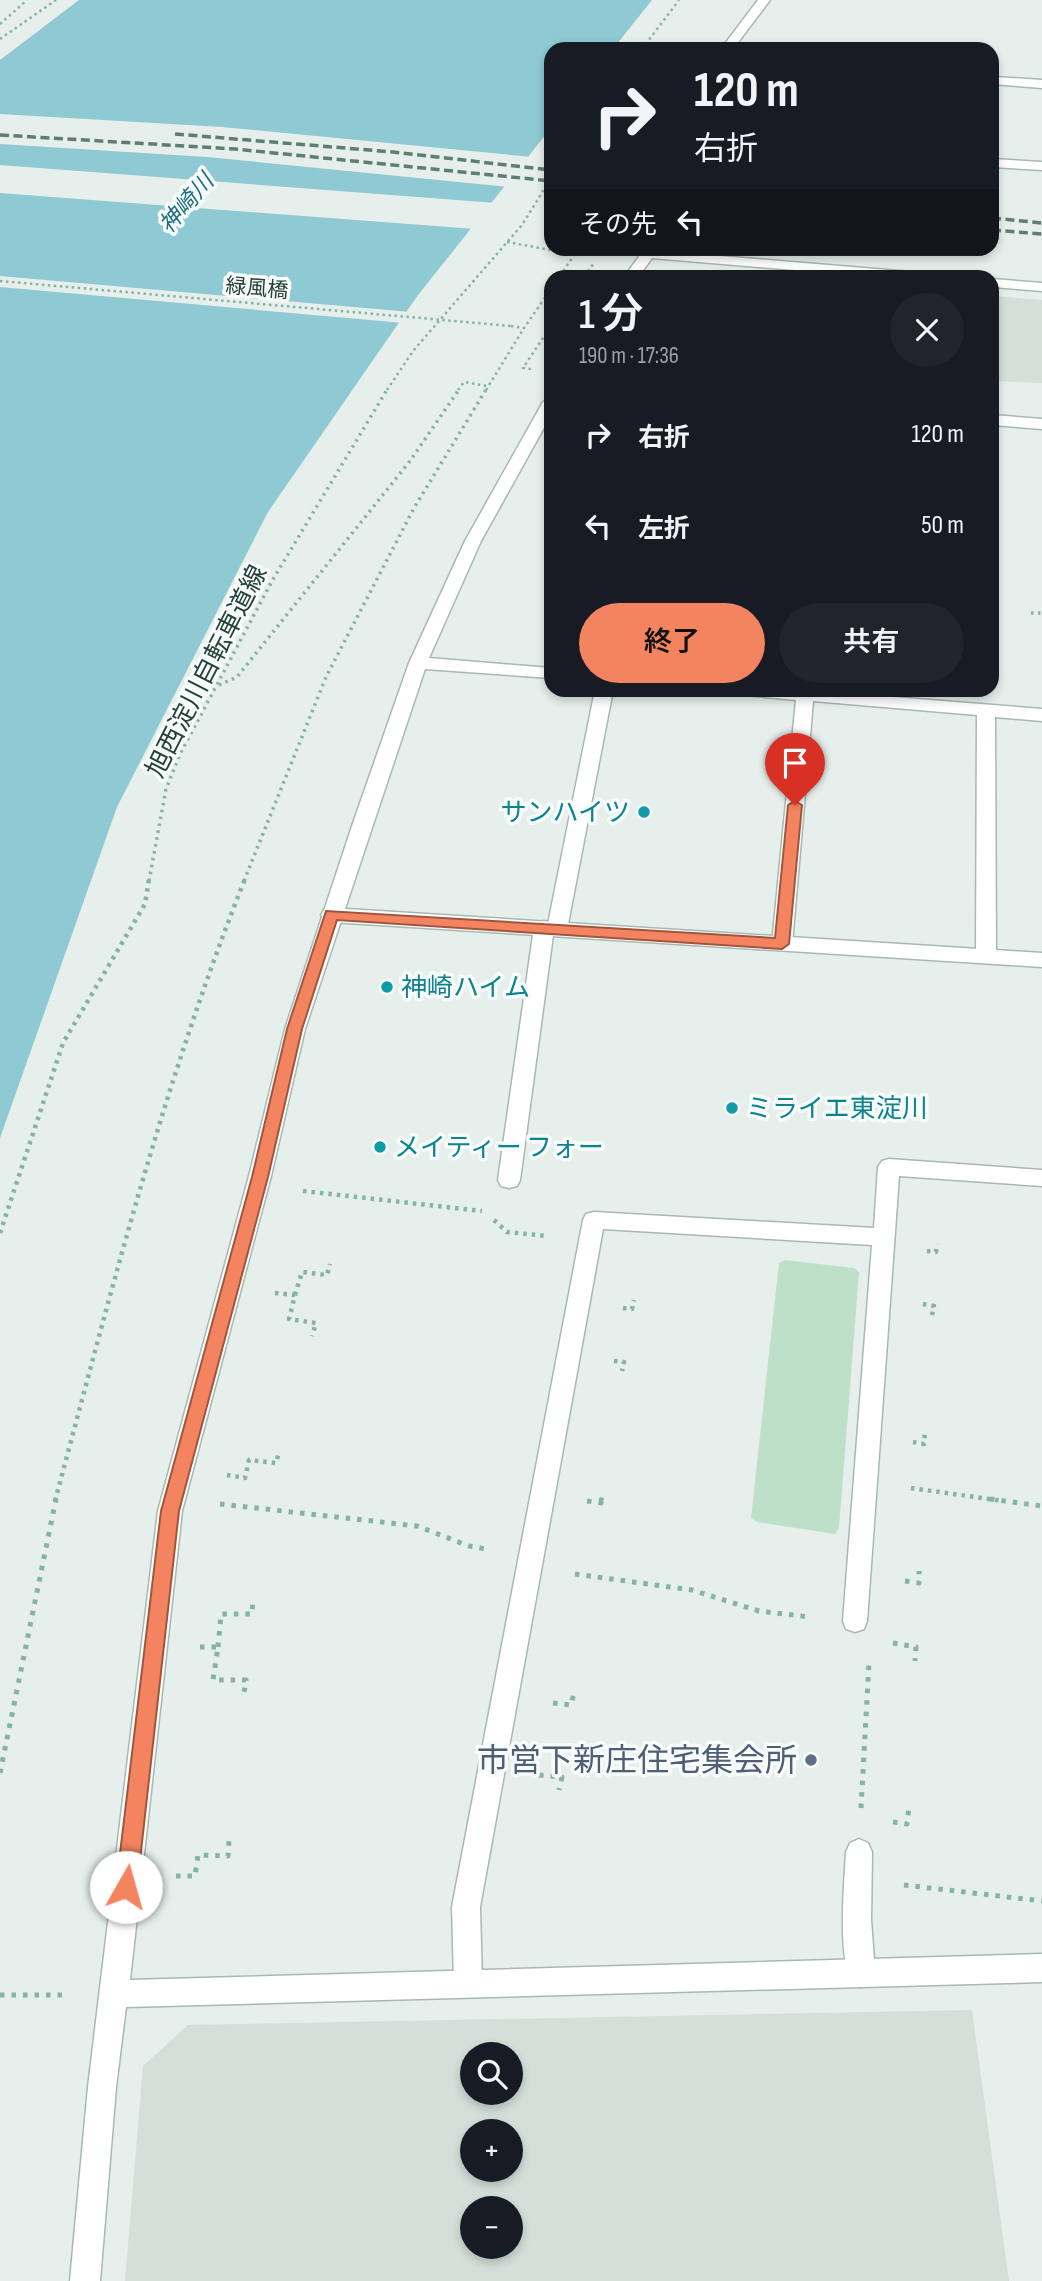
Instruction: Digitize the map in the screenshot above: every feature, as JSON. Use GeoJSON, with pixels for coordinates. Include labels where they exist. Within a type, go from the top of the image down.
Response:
{"type":"FeatureCollection","features":[{"type":"Feature","properties":{"kind":"street"},"geometry":{"type":"LineString","coordinates":[[732,42],[764,0]]}},
{"type":"Feature","properties":{"kind":"street"},"geometry":{"type":"LineString","coordinates":[[999,81],[1042,84]]}},
{"type":"Feature","properties":{"kind":"street"},"geometry":{"type":"LineString","coordinates":[[999,163],[1042,166]]}},
{"type":"Feature","properties":{"kind":"street"},"geometry":{"type":"LineString","coordinates":[[672,256],[840,270]]}},
{"type":"Feature","properties":{"kind":"street"},"geometry":{"type":"LineString","coordinates":[[999,284],[1042,287]]}},
{"type":"Feature","properties":{"kind":"street"},"geometry":{"type":"LineString","coordinates":[[85,2281],[102,2087],[170,1511],[260,1177],[295,1029],[331,915],[418,663],[472,541],[544,414]]}},
{"type":"Feature","properties":{"kind":"street"},"geometry":{"type":"LineString","coordinates":[[999,421],[1042,424]]}},
{"type":"Feature","properties":{"kind":"street"},"geometry":{"type":"LineString","coordinates":[[418,663],[544,672]]}},
{"type":"Feature","properties":{"kind":"street"},"geometry":{"type":"LineString","coordinates":[[509,1180],[550,929],[602,697]]}},
{"type":"Feature","properties":{"kind":"street"},"geometry":{"type":"LineString","coordinates":[[782,944],[805,697]]}},
{"type":"Feature","properties":{"kind":"street"},"geometry":{"type":"LineString","coordinates":[[828,697],[1042,715]]}},
{"type":"Feature","properties":{"kind":"street"},"geometry":{"type":"LineString","coordinates":[[986,711],[986,957]]}},
{"type":"Feature","properties":{"kind":"street"},"geometry":{"type":"LineString","coordinates":[[331,915],[1042,960]]}},
{"type":"Feature","properties":{"kind":"street"},"geometry":{"type":"LineString","coordinates":[[855,1621],[889,1167],[1042,1178]]}},
{"type":"Feature","properties":{"kind":"street"},"geometry":{"type":"LineString","coordinates":[[468,1982],[466,1907],[594,1220],[885,1237]]}},
{"type":"Feature","properties":{"kind":"street"},"geometry":{"type":"LineString","coordinates":[[858,1866],[856,1920],[861,1973]]}},
{"type":"Feature","properties":{"kind":"street"},"geometry":{"type":"LineString","coordinates":[[114,1994],[1042,1968]]}},
{"type":"Feature","properties":{"kind":"path"},"geometry":{"type":"LineString","coordinates":[[0,24],[27,0]]}},
{"type":"Feature","properties":{"kind":"path"},"geometry":{"type":"LineString","coordinates":[[0,39],[56,0]]}},
{"type":"Feature","properties":{"kind":"path"},"geometry":{"type":"LineString","coordinates":[[647,42],[679,0]]}},
{"type":"Feature","properties":{"kind":"path","name":"旭西淀川自転車道線"},"geometry":{"type":"LineString","coordinates":[[0,1233],[63,1043],[145,904],[166,789],[180,754],[272,582],[373,409],[413,351],[522,225],[544,189]]}},
{"type":"Feature","properties":{"kind":"path"},"geometry":{"type":"LineString","coordinates":[[507,242],[544,249]]}},
{"type":"Feature","properties":{"kind":"path","name":"緑風橋"},"geometry":{"type":"LineString","coordinates":[[0,281],[524,328]]}},
{"type":"Feature","properties":{"kind":"path"},"geometry":{"type":"LineString","coordinates":[[0,1773],[50,1520],[110,1296],[184,1044],[263,832],[326,677],[414,508],[487,386],[544,299]]}},
{"type":"Feature","properties":{"kind":"path"},"geometry":{"type":"LineString","coordinates":[[541,371],[523,368],[544,336]]}},
{"type":"Feature","properties":{"kind":"path"},"geometry":{"type":"LineString","coordinates":[[217,685],[237,677],[410,461],[464,382],[487,386]]}},
{"type":"Feature","properties":{"kind":"path"},"geometry":{"type":"LineString","coordinates":[[1031,612],[1042,614]]}},
{"type":"Feature","properties":{"kind":"path"},"geometry":{"type":"LineString","coordinates":[[292,1189],[485,1212],[507,1232],[590,1240]]}},
{"type":"Feature","properties":{"kind":"path"},"geometry":{"type":"LineString","coordinates":[[312,1336],[316,1323],[289,1319],[295,1295],[302,1272],[327,1275],[330,1264]]}},
{"type":"Feature","properties":{"kind":"path"},"geometry":{"type":"LineString","coordinates":[[267,1293],[295,1295]]}},
{"type":"Feature","properties":{"kind":"path"},"geometry":{"type":"LineString","coordinates":[[222,1475],[245,1478],[249,1460],[276,1463],[279,1452]]}},
{"type":"Feature","properties":{"kind":"path"},"geometry":{"type":"LineString","coordinates":[[220,1484],[226,1462]]}},
{"type":"Feature","properties":{"kind":"path"},"geometry":{"type":"LineString","coordinates":[[865,1482],[1042,1506]]}},
{"type":"Feature","properties":{"kind":"path"},"geometry":{"type":"LineString","coordinates":[[213,1514],[218,1494]]}},
{"type":"Feature","properties":{"kind":"path"},"geometry":{"type":"LineString","coordinates":[[215,1504],[417,1526],[469,1546],[531,1562],[692,1590],[759,1611],[855,1621],[870,1654],[858,1866],[1042,1901]]}},
{"type":"Feature","properties":{"kind":"path"},"geometry":{"type":"LineString","coordinates":[[244,1693],[246,1680],[213,1680],[221,1614],[252,1614],[253,1598]]}},
{"type":"Feature","properties":{"kind":"path"},"geometry":{"type":"LineString","coordinates":[[195,1660],[198,1633]]}},
{"type":"Feature","properties":{"kind":"path"},"geometry":{"type":"LineString","coordinates":[[197,1647],[218,1647]]}},
{"type":"Feature","properties":{"kind":"path"},"geometry":{"type":"LineString","coordinates":[[168,1876],[195,1877],[198,1855],[228,1856],[229,1840]]}},
{"type":"Feature","properties":{"kind":"path"},"geometry":{"type":"LineString","coordinates":[[0,1995],[62,1995]]}},
{"type":"Feature","properties":{"kind":"shaded area"},"geometry":{"type":"Polygon","coordinates":[[[999,297],[1042,300],[1042,383],[999,381],[999,297]]]}},
{"type":"Feature","properties":{"kind":"shaded area"},"geometry":{"type":"Polygon","coordinates":[[[972,2010],[1009,2281],[125,2281],[143,2066],[188,2025],[972,2010]]]}},
{"type":"Feature","properties":{"kind":"green space"},"geometry":{"type":"Polygon","coordinates":[[[785,1260],[854,1268],[859,1272],[839,1528],[835,1534],[757,1522],[751,1518],[779,1263],[785,1260]]]}},
{"type":"Feature","properties":{"kind":"water","name":"神崎川"},"geometry":{"type":"Polygon","coordinates":[[[79,0],[652,0],[619,42],[544,42],[544,137],[418,295],[268,512],[117,807],[0,1138],[0,60],[79,0]]]}},
{"type":"Feature","properties":{"kind":"pier"},"geometry":{"type":"Polygon","coordinates":[[[0,114],[222,127],[532,157],[509,187],[207,157],[0,144],[0,114]]]}},
{"type":"Feature","properties":{"kind":"pier"},"geometry":{"type":"Polygon","coordinates":[[[0,165],[496,203],[475,229],[0,193],[0,165]]]}},
{"type":"Feature","properties":{"kind":"pier"},"geometry":{"type":"Polygon","coordinates":[[[0,276],[411,312],[404,323],[0,287],[0,276]]]}},
{"type":"Feature","properties":{"kind":"railway"},"geometry":{"type":"LineString","coordinates":[[175,134],[393,152],[544,169]]}},
{"type":"Feature","properties":{"kind":"railway"},"geometry":{"type":"LineString","coordinates":[[0,135],[235,149],[544,180]]}},
{"type":"Feature","properties":{"kind":"railway"},"geometry":{"type":"LineString","coordinates":[[999,219],[1042,223]]}},
{"type":"Feature","properties":{"kind":"railway"},"geometry":{"type":"LineString","coordinates":[[999,231],[1042,234]]}},
{"type":"Feature","properties":{"kind":"place","name":"サンハイツ"},"geometry":{"type":"Point","coordinates":[644,812]}},
{"type":"Feature","properties":{"kind":"place","name":"神崎ハイム"},"geometry":{"type":"Point","coordinates":[387,987]}},
{"type":"Feature","properties":{"kind":"place","name":"ミライエ東淀川"},"geometry":{"type":"Point","coordinates":[732,1108]}},
{"type":"Feature","properties":{"kind":"place","name":"メイティー フォー"},"geometry":{"type":"Point","coordinates":[380,1147]}},
{"type":"Feature","properties":{"kind":"place","name":"市営下新庄住宅集会所"},"geometry":{"type":"Point","coordinates":[811,1760]}},
{"type":"Feature","properties":{"kind":"route"},"geometry":{"type":"LineString","coordinates":[[126,1887],[170,1511],[260,1177],[295,1029],[331,915],[782,944],[795,805]]}}]}
